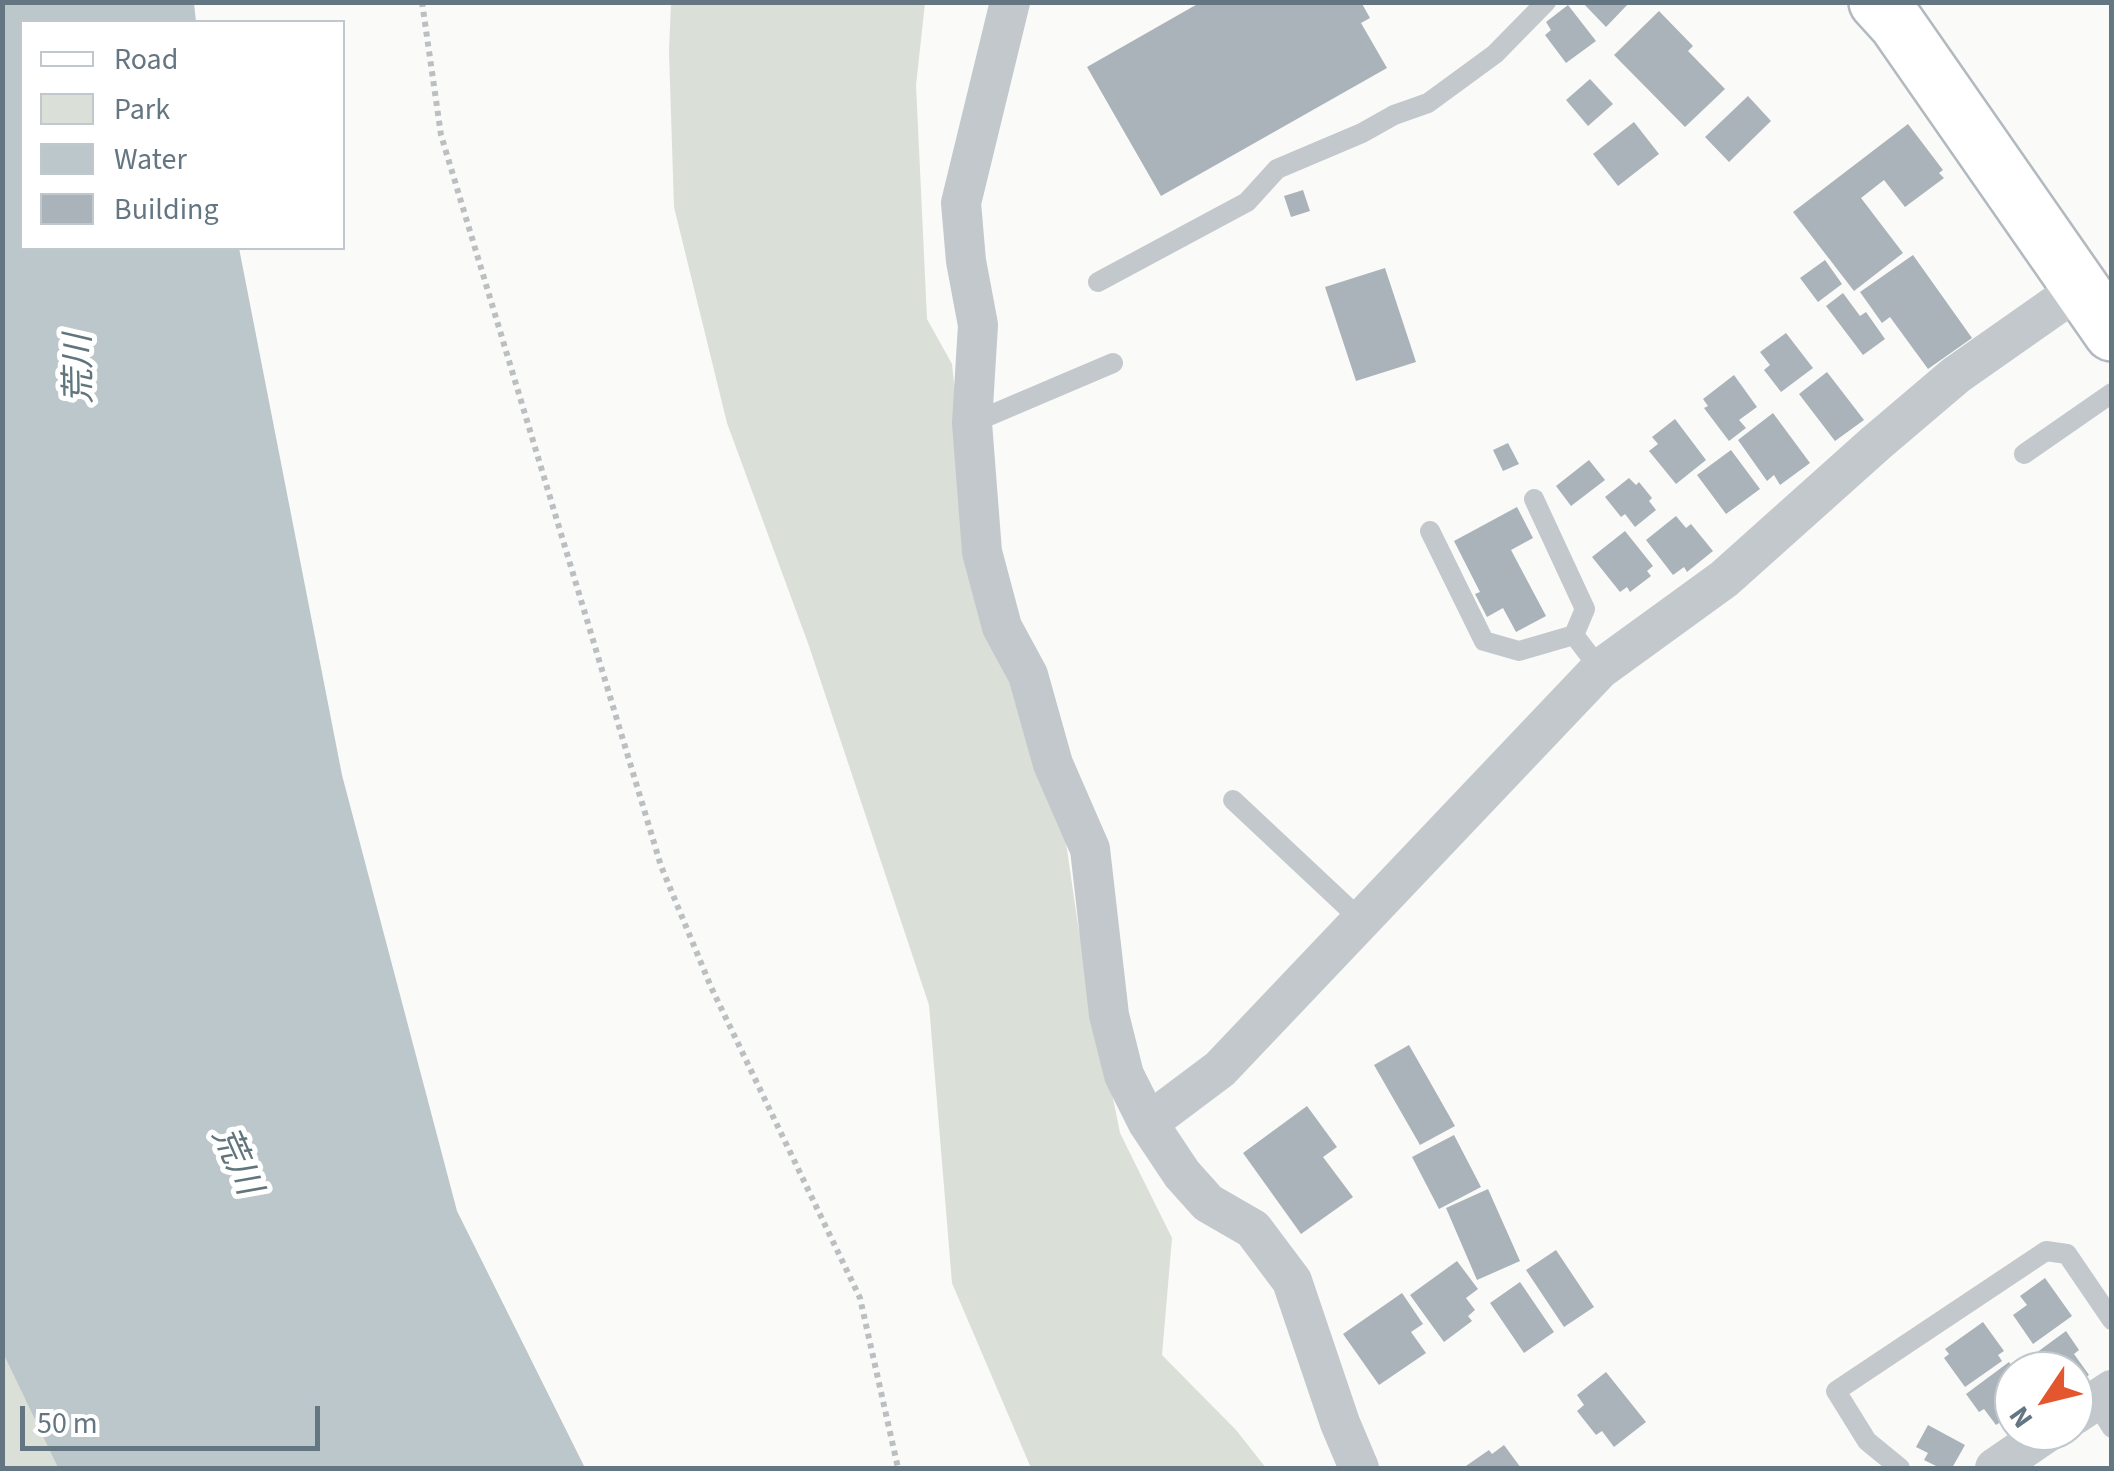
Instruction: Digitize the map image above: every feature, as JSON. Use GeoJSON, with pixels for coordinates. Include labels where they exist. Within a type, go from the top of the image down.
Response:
{"type":"FeatureCollection","features":[{"type":"Feature","properties":{"kind":"street"},"geometry":{"type":"LineString","coordinates":[[1010,2],[960,204],[978,325],[972,423],[982,552],[1002,627],[1028,675],[1053,764],[1090,849],[1109,1016],[1124,1075],[1148,1123],[1182,1174],[1208,1203],[1253,1228],[1292,1281],[1340,1424],[1359,1468]]}},
{"type":"Feature","properties":{"kind":"street"},"geometry":{"type":"LineString","coordinates":[[1877,2],[1897,24],[2112,333]]}},
{"type":"Feature","properties":{"kind":"street"},"geometry":{"type":"LineString","coordinates":[[1148,1123],[1220,1069],[1600,670],[1724,580],[1956,375],[2080,288]]}},
{"type":"Feature","properties":{"kind":"street"},"geometry":{"type":"LineString","coordinates":[[1996,1468],[2020,1451]]}},
{"type":"Feature","properties":{"kind":"lane"},"geometry":{"type":"LineString","coordinates":[[1098,282],[1247,202],[1277,169],[1428,103],[1494,54],[1546,2]]}},
{"type":"Feature","properties":{"kind":"lane"},"geometry":{"type":"LineString","coordinates":[[972,423],[1114,362]]}},
{"type":"Feature","properties":{"kind":"lane"},"geometry":{"type":"LineString","coordinates":[[2024,454],[2112,393]]}},
{"type":"Feature","properties":{"kind":"lane"},"geometry":{"type":"LineString","coordinates":[[1430,531],[1484,641],[1519,651],[1574,635],[1586,609],[1534,499]]}},
{"type":"Feature","properties":{"kind":"lane"},"geometry":{"type":"LineString","coordinates":[[1574,635],[1600,670]]}},
{"type":"Feature","properties":{"kind":"lane"},"geometry":{"type":"LineString","coordinates":[[1233,800],[1362,921]]}},
{"type":"Feature","properties":{"kind":"lane"},"geometry":{"type":"LineString","coordinates":[[1900,1468],[1867,1441],[1836,1391],[2046,1251],[2067,1254],[2112,1320]]}},
{"type":"Feature","properties":{"kind":"path"},"geometry":{"type":"LineString","coordinates":[[422,2],[441,135],[661,866],[711,987],[860,1298],[898,1468]]}},
{"type":"Feature","properties":{"kind":"green space"},"geometry":{"type":"Polygon","coordinates":[[[671,3],[925,3],[916,85],[927,319],[952,364],[975,585],[1065,836],[1078,925],[1120,1133],[1172,1238],[1162,1355],[1236,1430],[1266,1468],[1031,1468],[952,1283],[929,1005],[809,646],[727,423],[674,207],[671,3]]]}},
{"type":"Feature","properties":{"kind":"green space"},"geometry":{"type":"Polygon","coordinates":[[[3,1353],[58,1468],[3,1468],[3,1353]]]}},
{"type":"Feature","properties":{"kind":"water","name":"荒川"},"geometry":{"type":"Polygon","coordinates":[[[3,2],[194,3],[196,20],[20,20],[20,250],[239,250],[342,775],[457,1211],[585,1468],[58,1468],[3,1353],[3,2]]]}},
{"type":"Feature","properties":{"kind":"building"},"geometry":{"type":"Polygon","coordinates":[[[1201,2],[1361,2],[1370,18],[1361,23],[1387,68],[1161,196],[1087,67],[1201,2]]]}},
{"type":"Feature","properties":{"kind":"building"},"geometry":{"type":"Polygon","coordinates":[[[1582,2],[1630,2],[1606,27],[1582,2]]]}},
{"type":"Feature","properties":{"kind":"building"},"geometry":{"type":"Polygon","coordinates":[[[1568,5],[1596,41],[1566,63],[1545,35],[1551,30],[1546,22],[1568,5]]]}},
{"type":"Feature","properties":{"kind":"building"},"geometry":{"type":"Polygon","coordinates":[[[1659,11],[1693,46],[1688,51],[1725,89],[1685,127],[1614,55],[1659,11]]]}},
{"type":"Feature","properties":{"kind":"building"},"geometry":{"type":"Polygon","coordinates":[[[1590,79],[1613,104],[1588,126],[1566,100],[1590,79]]]}},
{"type":"Feature","properties":{"kind":"building"},"geometry":{"type":"Polygon","coordinates":[[[1748,96],[1771,121],[1729,162],[1705,137],[1748,96]]]}},
{"type":"Feature","properties":{"kind":"building"},"geometry":{"type":"Polygon","coordinates":[[[1634,122],[1659,154],[1618,186],[1593,154],[1634,122]]]}},
{"type":"Feature","properties":{"kind":"building"},"geometry":{"type":"Polygon","coordinates":[[[1908,124],[1943,170],[1939,173],[1944,178],[1905,207],[1884,180],[1861,198],[1903,253],[1854,291],[1793,212],[1908,124]]]}},
{"type":"Feature","properties":{"kind":"building"},"geometry":{"type":"Polygon","coordinates":[[[1303,190],[1310,211],[1291,217],[1284,196],[1303,190]]]}},
{"type":"Feature","properties":{"kind":"building"},"geometry":{"type":"Polygon","coordinates":[[[1913,255],[1972,338],[1928,369],[1890,317],[1882,323],[1860,292],[1913,255]]]}},
{"type":"Feature","properties":{"kind":"building"},"geometry":{"type":"Polygon","coordinates":[[[1825,260],[1842,284],[1818,302],[1800,278],[1825,260]]]}},
{"type":"Feature","properties":{"kind":"building"},"geometry":{"type":"Polygon","coordinates":[[[1385,268],[1416,362],[1356,381],[1325,287],[1385,268]]]}},
{"type":"Feature","properties":{"kind":"building"},"geometry":{"type":"Polygon","coordinates":[[[1843,293],[1860,316],[1866,312],[1885,339],[1863,355],[1826,306],[1843,293]]]}},
{"type":"Feature","properties":{"kind":"building"},"geometry":{"type":"Polygon","coordinates":[[[1786,333],[1813,368],[1781,392],[1764,370],[1770,365],[1760,352],[1786,333]]]}},
{"type":"Feature","properties":{"kind":"building"},"geometry":{"type":"Polygon","coordinates":[[[1827,372],[1864,420],[1835,441],[1799,394],[1827,372]]]}},
{"type":"Feature","properties":{"kind":"building"},"geometry":{"type":"Polygon","coordinates":[[[1734,375],[1757,407],[1739,420],[1746,428],[1729,441],[1704,408],[1708,406],[1703,399],[1734,375]]]}},
{"type":"Feature","properties":{"kind":"building"},"geometry":{"type":"Polygon","coordinates":[[[1773,413],[1810,463],[1780,485],[1774,475],[1767,481],[1738,440],[1773,413]]]}},
{"type":"Feature","properties":{"kind":"building"},"geometry":{"type":"Polygon","coordinates":[[[1675,419],[1706,460],[1676,484],[1649,451],[1658,444],[1652,437],[1675,419]]]}},
{"type":"Feature","properties":{"kind":"building"},"geometry":{"type":"Polygon","coordinates":[[[1508,443],[1519,464],[1503,471],[1493,450],[1508,443]]]}},
{"type":"Feature","properties":{"kind":"building"},"geometry":{"type":"Polygon","coordinates":[[[1731,450],[1760,489],[1726,514],[1697,475],[1731,450]]]}},
{"type":"Feature","properties":{"kind":"building"},"geometry":{"type":"Polygon","coordinates":[[[1589,460],[1605,480],[1571,506],[1556,486],[1589,460]]]}},
{"type":"Feature","properties":{"kind":"building"},"geometry":{"type":"Polygon","coordinates":[[[1629,478],[1636,485],[1639,482],[1656,510],[1635,527],[1605,497],[1629,478]]]}},
{"type":"Feature","properties":{"kind":"building"},"geometry":{"type":"Polygon","coordinates":[[[1517,507],[1533,538],[1511,550],[1546,616],[1516,632],[1503,608],[1487,617],[1475,594],[1480,592],[1454,541],[1517,507]]]}},
{"type":"Feature","properties":{"kind":"building"},"geometry":{"type":"Polygon","coordinates":[[[1676,516],[1686,528],[1691,524],[1713,551],[1687,572],[1684,567],[1673,575],[1646,540],[1676,516]]]}},
{"type":"Feature","properties":{"kind":"building"},"geometry":{"type":"Polygon","coordinates":[[[1625,531],[1653,566],[1647,571],[1651,576],[1630,592],[1627,587],[1620,592],[1592,557],[1625,531]]]}},
{"type":"Feature","properties":{"kind":"building"},"geometry":{"type":"Polygon","coordinates":[[[1409,1045],[1455,1126],[1420,1145],[1374,1065],[1409,1045]]]}},
{"type":"Feature","properties":{"kind":"building"},"geometry":{"type":"Polygon","coordinates":[[[1307,1106],[1337,1147],[1323,1157],[1353,1197],[1301,1234],[1243,1153],[1307,1106]]]}},
{"type":"Feature","properties":{"kind":"building"},"geometry":{"type":"Polygon","coordinates":[[[1454,1135],[1481,1187],[1439,1209],[1412,1157],[1454,1135]]]}},
{"type":"Feature","properties":{"kind":"building"},"geometry":{"type":"Polygon","coordinates":[[[1488,1189],[1520,1261],[1477,1280],[1446,1208],[1488,1189]]]}},
{"type":"Feature","properties":{"kind":"building"},"geometry":{"type":"Polygon","coordinates":[[[1556,1250],[1594,1307],[1564,1327],[1526,1270],[1556,1250]]]}},
{"type":"Feature","properties":{"kind":"building"},"geometry":{"type":"Polygon","coordinates":[[[1457,1261],[1478,1289],[1466,1298],[1475,1310],[1468,1316],[1472,1321],[1444,1342],[1410,1295],[1457,1261]]]}},
{"type":"Feature","properties":{"kind":"building"},"geometry":{"type":"Polygon","coordinates":[[[2045,1278],[2072,1316],[2033,1344],[2013,1315],[2027,1305],[2020,1296],[2045,1278]]]}},
{"type":"Feature","properties":{"kind":"building"},"geometry":{"type":"Polygon","coordinates":[[[1520,1282],[1554,1332],[1524,1353],[1490,1303],[1520,1282]]]}},
{"type":"Feature","properties":{"kind":"building"},"geometry":{"type":"Polygon","coordinates":[[[1402,1293],[1423,1324],[1411,1332],[1426,1353],[1379,1385],[1343,1334],[1402,1293]]]}},
{"type":"Feature","properties":{"kind":"building"},"geometry":{"type":"Polygon","coordinates":[[[1983,1322],[2004,1351],[1994,1351],[1994,1367],[1965,1387],[1944,1358],[1949,1354],[1945,1349],[1983,1322]]]}},
{"type":"Feature","properties":{"kind":"building"},"geometry":{"type":"Polygon","coordinates":[[[2066,1331],[2079,1350],[2078,1351],[2039,1351],[2066,1331]]]}},
{"type":"Feature","properties":{"kind":"building"},"geometry":{"type":"Polygon","coordinates":[[[1606,1372],[1646,1422],[1614,1447],[1602,1431],[1596,1435],[1577,1411],[1584,1405],[1577,1395],[1606,1372]]]}},
{"type":"Feature","properties":{"kind":"building"},"geometry":{"type":"Polygon","coordinates":[[[1994,1373],[1994,1422],[1984,1409],[1979,1412],[1966,1394],[1994,1373]]]}},
{"type":"Feature","properties":{"kind":"building"},"geometry":{"type":"Polygon","coordinates":[[[1928,1425],[1965,1445],[1952,1468],[1940,1468],[1924,1460],[1928,1453],[1916,1447],[1928,1425]]]}},
{"type":"Feature","properties":{"kind":"building"},"geometry":{"type":"Polygon","coordinates":[[[1504,1445],[1521,1468],[1463,1468],[1489,1450],[1492,1454],[1504,1445]]]}}]}
